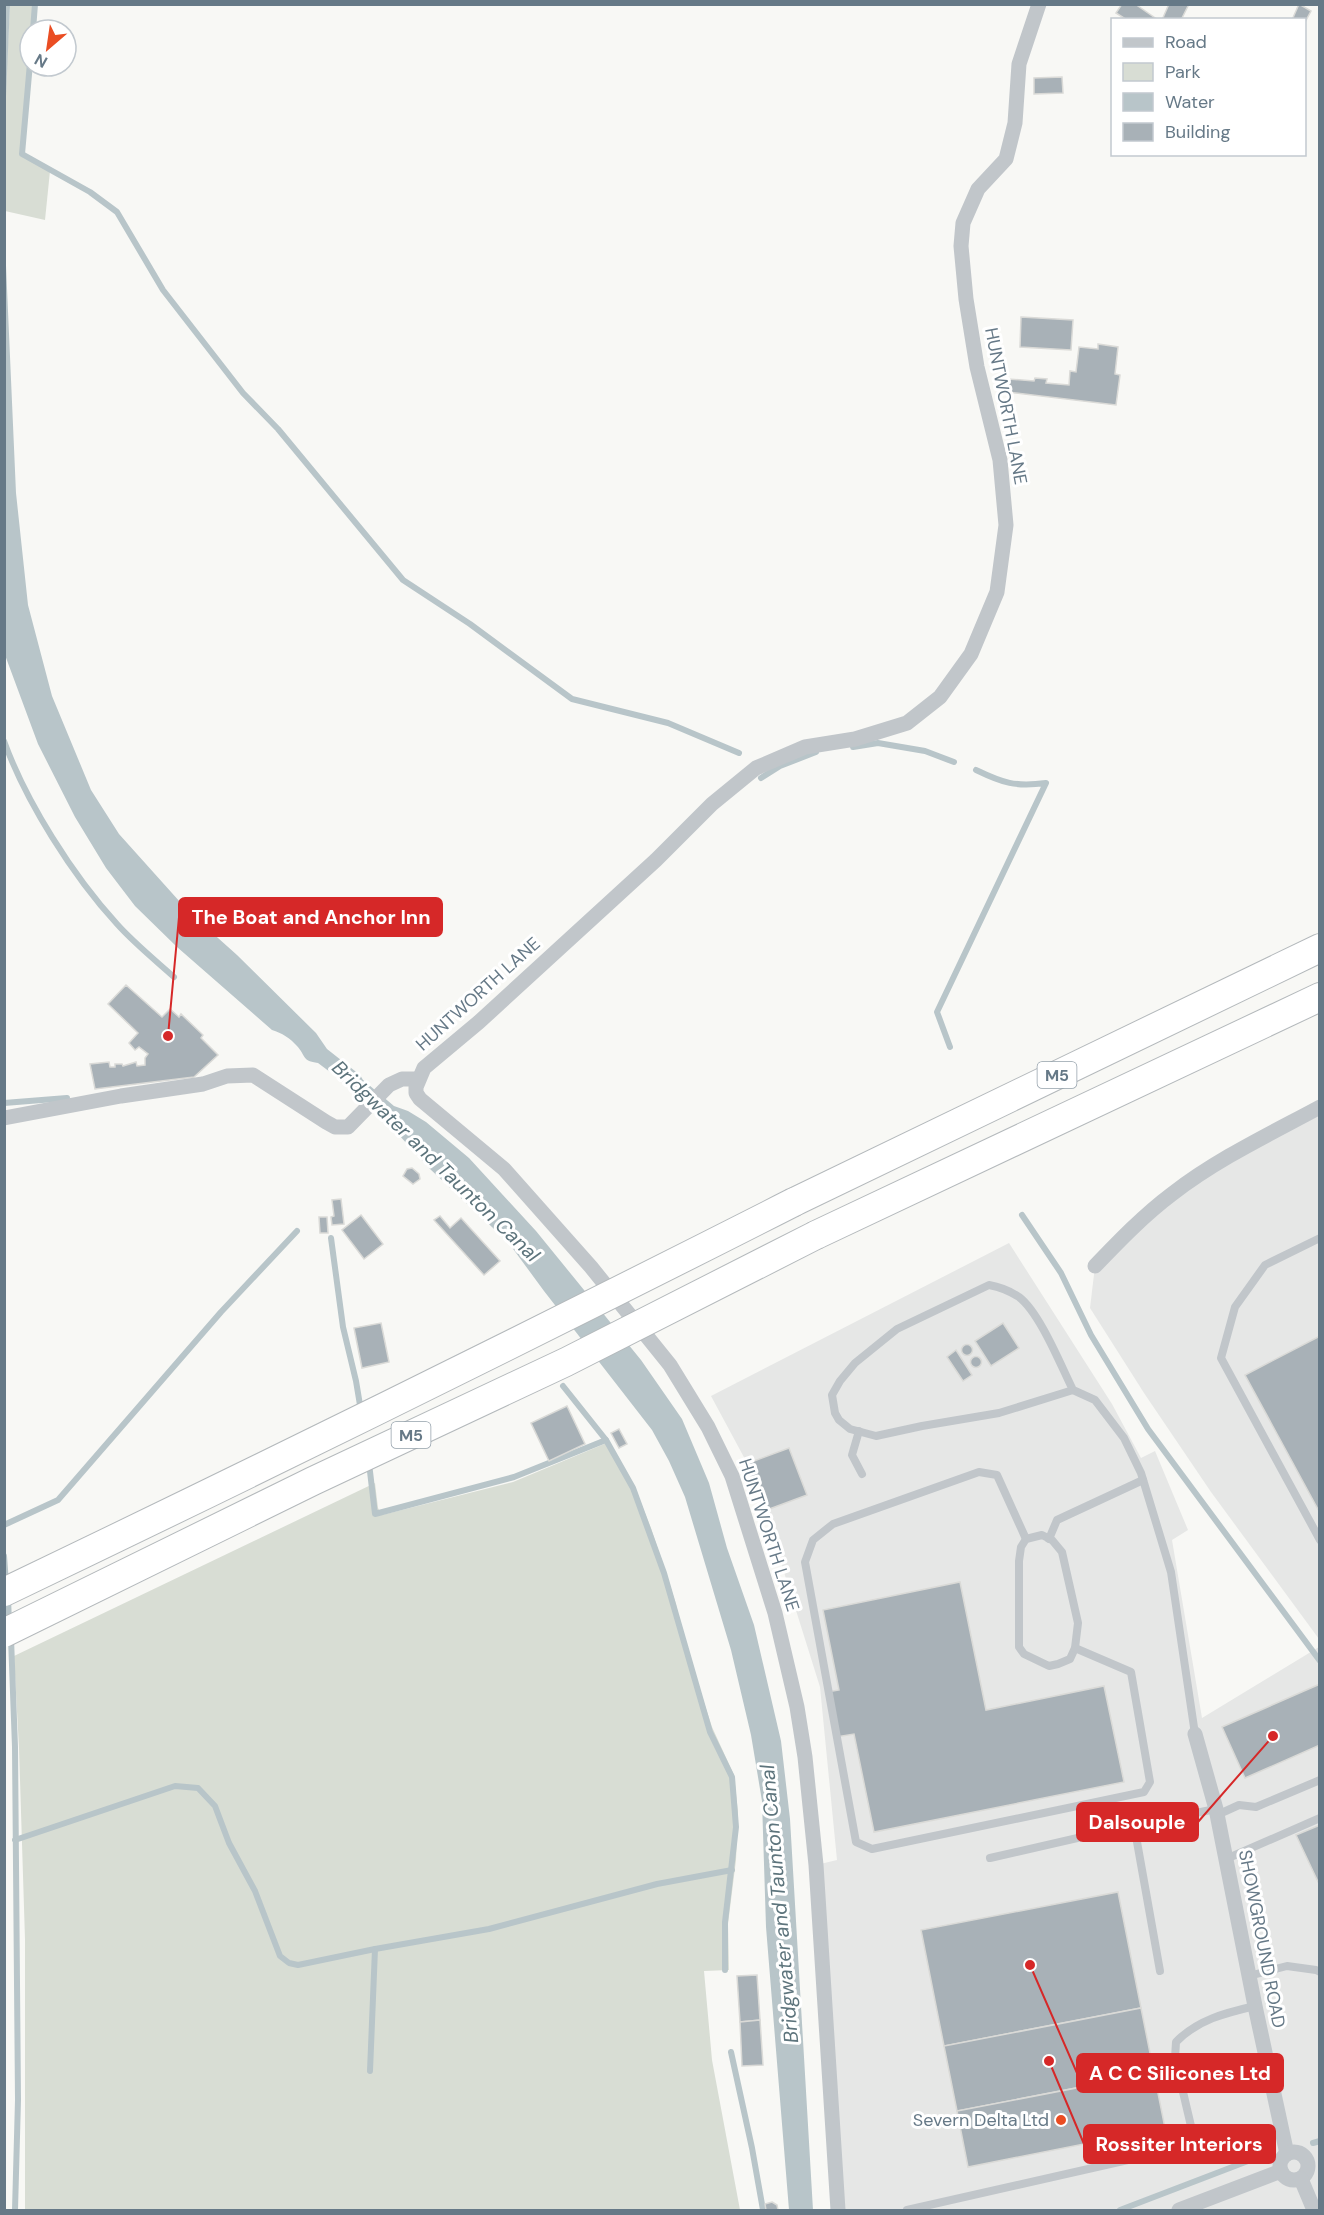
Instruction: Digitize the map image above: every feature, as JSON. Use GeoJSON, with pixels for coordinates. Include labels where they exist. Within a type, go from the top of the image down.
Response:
{"type":"FeatureCollection","features":[{"type":"Feature","properties":{"kind":"highway","name":"M5"},"geometry":{"type":"LineString","coordinates":[[4,1592],[347,1427],[794,1202],[1320,948]]}},
{"type":"Feature","properties":{"kind":"highway","name":"M5"},"geometry":{"type":"LineString","coordinates":[[4,1633],[313,1481],[566,1362],[816,1235],[1320,997]]}},
{"type":"Feature","properties":{"kind":"street","name":"HUNTWORTH LANE"},"geometry":{"type":"LineString","coordinates":[[838,2211],[816,1865],[805,1757],[797,1707],[775,1613],[732,1476],[708,1427],[670,1365],[591,1267],[504,1168],[420,1099],[416,1093],[418,1078],[424,1068],[479,1022],[656,860],[712,804],[756,768],[805,747],[855,739],[908,723],[940,697],[971,654],[997,592],[1006,525],[1000,459],[977,367],[970,322],[961,246],[963,223],[978,189],[1006,159],[1015,123],[1019,64],[1039,4]]}},
{"type":"Feature","properties":{"kind":"street"},"geometry":{"type":"LineString","coordinates":[[4,1118],[121,1096],[203,1084],[227,1076],[254,1075],[335,1127],[348,1127],[372,1105],[389,1085],[402,1079],[418,1078]]}},
{"type":"Feature","properties":{"kind":"street"},"geometry":{"type":"LineString","coordinates":[[1095,1266],[1172,1193],[1237,1152],[1320,1107]]}},
{"type":"Feature","properties":{"kind":"street","name":"SHOWGROUND ROAD"},"geometry":{"type":"LineString","coordinates":[[1195,1734],[1217,1812],[1255,2007],[1287,2154]]}},
{"type":"Feature","properties":{"kind":"street"},"geometry":{"type":"LineString","coordinates":[[1300,2153],[1314,2161],[1301,2179],[1287,2178],[1281,2171],[1281,2161],[1287,2154],[1300,2153]]}},
{"type":"Feature","properties":{"kind":"street"},"geometry":{"type":"LineString","coordinates":[[1179,2211],[1281,2171]]}},
{"type":"Feature","properties":{"kind":"street"},"geometry":{"type":"LineString","coordinates":[[1301,2179],[1314,2211]]}},
{"type":"Feature","properties":{"kind":"lane"},"geometry":{"type":"LineString","coordinates":[[1320,1238],[1265,1265],[1235,1306],[1221,1358],[1320,1540]]}},
{"type":"Feature","properties":{"kind":"lane"},"geometry":{"type":"LineString","coordinates":[[1073,1390],[999,1413],[922,1425],[876,1436],[850,1429],[839,1420],[835,1413],[832,1395],[855,1363],[897,1329],[989,1285],[1002,1288],[1020,1298],[1035,1315],[1073,1390],[1095,1400],[1124,1438],[1143,1480],[1171,1572],[1195,1734]]}},
{"type":"Feature","properties":{"kind":"lane"},"geometry":{"type":"LineString","coordinates":[[859,1431],[852,1455],[862,1474]]}},
{"type":"Feature","properties":{"kind":"lane"},"geometry":{"type":"LineString","coordinates":[[1026,1539],[997,1475],[979,1472],[833,1524],[813,1540],[805,1562],[856,1842],[872,1849],[1144,1792],[1150,1782],[1131,1672],[1076,1648]]}},
{"type":"Feature","properties":{"kind":"lane"},"geometry":{"type":"LineString","coordinates":[[1049,1539],[1057,1520],[1143,1480]]}},
{"type":"Feature","properties":{"kind":"lane"},"geometry":{"type":"LineString","coordinates":[[1042,1535],[1049,1539],[1062,1552],[1078,1623],[1076,1648],[1070,1659],[1049,1666],[1024,1654],[1019,1647],[1019,1561],[1021,1547],[1026,1539],[1042,1535]]}},
{"type":"Feature","properties":{"kind":"lane"},"geometry":{"type":"LineString","coordinates":[[990,1858],[1134,1825],[1217,1812],[1239,1805],[1256,1807],[1320,1780]]}},
{"type":"Feature","properties":{"kind":"lane"},"geometry":{"type":"LineString","coordinates":[[1226,1859],[1320,1818]]}},
{"type":"Feature","properties":{"kind":"lane"},"geometry":{"type":"LineString","coordinates":[[1134,1825],[1160,1971]]}},
{"type":"Feature","properties":{"kind":"lane"},"geometry":{"type":"LineString","coordinates":[[1249,1976],[1287,1966],[1320,1972]]}},
{"type":"Feature","properties":{"kind":"lane"},"geometry":{"type":"LineString","coordinates":[[907,2210],[1172,2150],[1188,2137],[1191,2126],[1175,2058],[1176,2042],[1186,2031],[1211,2018],[1255,2007]]}},
{"type":"Feature","properties":{"kind":"shaded area"},"geometry":{"type":"Polygon","coordinates":[[[1319,1107],[1319,1639],[1211,1492],[1090,1308],[1095,1266],[1172,1193],[1319,1107]]]}},
{"type":"Feature","properties":{"kind":"shaded area"},"geometry":{"type":"Polygon","coordinates":[[[1009,1243],[1112,1404],[1141,1458],[1155,1451],[1188,1530],[1172,1540],[1202,1718],[1319,1647],[1319,2210],[837,2210],[816,1865],[837,1860],[820,1687],[773,1537],[746,1461],[711,1396],[1009,1243]]]}},
{"type":"Feature","properties":{"kind":"green space"},"geometry":{"type":"Polygon","coordinates":[[[10,5],[35,5],[34,18],[18,18],[18,78],[29,78],[22,154],[50,171],[45,220],[5,211],[4,119],[10,5]]]}},
{"type":"Feature","properties":{"kind":"green space"},"geometry":{"type":"Polygon","coordinates":[[[609,1442],[635,1488],[651,1528],[712,1727],[734,1775],[738,1812],[736,1860],[728,1924],[729,1970],[704,1971],[712,2060],[740,2210],[25,2210],[25,1939],[14,1656],[375,1483],[378,1508],[382,1515],[513,1482],[609,1442]]]}},
{"type":"Feature","properties":{"kind":"water"},"geometry":{"type":"Polygon","coordinates":[[[4,5],[10,5],[5,119],[4,5]]]}},
{"type":"Feature","properties":{"kind":"water","name":"Bridgwater and Taunton Canal"},"geometry":{"type":"Polygon","coordinates":[[[4,220],[16,493],[28,605],[52,696],[91,790],[119,834],[189,912],[237,955],[316,1033],[327,1049],[394,1106],[426,1122],[469,1158],[536,1231],[641,1360],[682,1419],[709,1483],[727,1548],[754,1625],[781,1741],[790,1819],[813,2210],[789,2210],[766,1927],[762,1801],[751,1735],[731,1650],[685,1497],[669,1461],[652,1430],[508,1242],[430,1169],[366,1099],[318,1063],[307,1059],[292,1041],[272,1030],[177,947],[135,906],[106,868],[75,817],[38,744],[5,655],[4,220]]]}},
{"type":"Feature","properties":{"kind":"building"},"geometry":{"type":"Polygon","coordinates":[[[1122,4],[1135,4],[1155,18],[1124,18],[1116,13],[1122,4]]]}},
{"type":"Feature","properties":{"kind":"building"},"geometry":{"type":"Polygon","coordinates":[[[1169,4],[1189,4],[1182,18],[1163,18],[1169,4]]]}},
{"type":"Feature","properties":{"kind":"building"},"geometry":{"type":"Polygon","coordinates":[[[1299,4],[1311,11],[1306,20],[1306,18],[1293,18],[1299,4]]]}},
{"type":"Feature","properties":{"kind":"building"},"geometry":{"type":"Polygon","coordinates":[[[1062,77],[1063,93],[1034,94],[1034,78],[1062,77]]]}},
{"type":"Feature","properties":{"kind":"building"},"geometry":{"type":"Polygon","coordinates":[[[1021,317],[1073,320],[1071,350],[1020,347],[1021,317]]]}},
{"type":"Feature","properties":{"kind":"building"},"geometry":{"type":"Polygon","coordinates":[[[1098,344],[1118,347],[1115,374],[1120,375],[1116,405],[1007,392],[1008,379],[1034,381],[1035,378],[1047,379],[1046,383],[1069,385],[1070,371],[1076,372],[1079,347],[1098,349],[1098,344]]]}},
{"type":"Feature","properties":{"kind":"building"},"geometry":{"type":"Polygon","coordinates":[[[126,985],[162,1017],[170,1009],[179,1017],[181,1014],[203,1035],[201,1038],[218,1055],[194,1077],[95,1089],[90,1064],[109,1062],[110,1067],[115,1067],[115,1064],[123,1066],[136,1062],[137,1066],[145,1065],[145,1058],[148,1054],[139,1047],[135,1050],[129,1043],[138,1033],[108,1004],[126,985]]]}},
{"type":"Feature","properties":{"kind":"building"},"geometry":{"type":"Polygon","coordinates":[[[412,1168],[419,1174],[420,1179],[413,1184],[403,1176],[407,1169],[412,1168]]]}},
{"type":"Feature","properties":{"kind":"building"},"geometry":{"type":"Polygon","coordinates":[[[341,1199],[344,1224],[332,1225],[331,1217],[334,1216],[332,1200],[341,1199]]]}},
{"type":"Feature","properties":{"kind":"building"},"geometry":{"type":"Polygon","coordinates":[[[361,1215],[383,1244],[364,1259],[342,1230],[361,1215]]]}},
{"type":"Feature","properties":{"kind":"building"},"geometry":{"type":"Polygon","coordinates":[[[440,1216],[450,1228],[461,1218],[500,1261],[484,1275],[434,1220],[440,1216]]]}},
{"type":"Feature","properties":{"kind":"building"},"geometry":{"type":"Polygon","coordinates":[[[319,1217],[327,1217],[328,1233],[320,1233],[319,1217]]]}},
{"type":"Feature","properties":{"kind":"building"},"geometry":{"type":"Polygon","coordinates":[[[381,1323],[389,1362],[362,1368],[354,1328],[381,1323]]]}},
{"type":"Feature","properties":{"kind":"building"},"geometry":{"type":"Polygon","coordinates":[[[1003,1323],[1019,1348],[991,1366],[975,1341],[1003,1323]]]}},
{"type":"Feature","properties":{"kind":"building"},"geometry":{"type":"Polygon","coordinates":[[[1320,1336],[1320,1513],[1245,1375],[1320,1336]]]}},
{"type":"Feature","properties":{"kind":"building"},"geometry":{"type":"Polygon","coordinates":[[[967,1345],[971,1346],[971,1354],[967,1355],[963,1354],[962,1350],[963,1346],[967,1345]]]}},
{"type":"Feature","properties":{"kind":"building"},"geometry":{"type":"Polygon","coordinates":[[[956,1350],[972,1375],[963,1381],[947,1357],[956,1350]]]}},
{"type":"Feature","properties":{"kind":"building"},"geometry":{"type":"Polygon","coordinates":[[[976,1357],[980,1358],[980,1366],[976,1367],[972,1366],[971,1362],[972,1358],[976,1357]]]}},
{"type":"Feature","properties":{"kind":"building"},"geometry":{"type":"Polygon","coordinates":[[[567,1406],[585,1444],[549,1461],[531,1423],[567,1406]]]}},
{"type":"Feature","properties":{"kind":"building"},"geometry":{"type":"Polygon","coordinates":[[[619,1429],[627,1444],[619,1448],[611,1433],[619,1429]]]}},
{"type":"Feature","properties":{"kind":"building"},"geometry":{"type":"Polygon","coordinates":[[[789,1448],[807,1495],[764,1511],[746,1464],[789,1448]]]}},
{"type":"Feature","properties":{"kind":"building"},"geometry":{"type":"Polygon","coordinates":[[[960,1582],[986,1710],[1104,1686],[1124,1782],[874,1832],[854,1734],[836,1737],[827,1692],[839,1690],[823,1610],[960,1582]]]}},
{"type":"Feature","properties":{"kind":"building"},"geometry":{"type":"Polygon","coordinates":[[[1320,1684],[1320,1745],[1245,1778],[1222,1727],[1320,1684]]]}},
{"type":"Feature","properties":{"kind":"building"},"geometry":{"type":"Polygon","coordinates":[[[1320,1825],[1320,1886],[1296,1835],[1320,1825]]]}},
{"type":"Feature","properties":{"kind":"building"},"geometry":{"type":"Polygon","coordinates":[[[1118,1892],[1141,2008],[944,2046],[921,1930],[1118,1892]]]}},
{"type":"Feature","properties":{"kind":"building"},"geometry":{"type":"Polygon","coordinates":[[[757,1975],[760,2020],[740,2022],[737,1976],[757,1975]]]}},
{"type":"Feature","properties":{"kind":"building"},"geometry":{"type":"Polygon","coordinates":[[[1141,2008],[1154,2073],[957,2111],[944,2046],[1141,2008]]]}},
{"type":"Feature","properties":{"kind":"building"},"geometry":{"type":"Polygon","coordinates":[[[760,2020],[763,2065],[742,2066],[740,2022],[760,2020]]]}},
{"type":"Feature","properties":{"kind":"building","name":"Severn Delta Ltd"},"geometry":{"type":"Polygon","coordinates":[[[1154,2073],[1165,2128],[968,2167],[957,2111],[1154,2073]]]}},
{"type":"Feature","properties":{"kind":"building"},"geometry":{"type":"Polygon","coordinates":[[[772,2202],[777,2205],[778,2210],[766,2210],[765,2204],[772,2202]]]}},
{"type":"Feature","properties":{"kind":"waterway"},"geometry":{"type":"LineString","coordinates":[[34,18],[35,4]]}},
{"type":"Feature","properties":{"kind":"waterway"},"geometry":{"type":"LineString","coordinates":[[29,78],[22,154],[90,192],[117,212],[163,290],[243,393],[278,429],[403,580],[470,624],[572,699],[668,723],[739,753]]}},
{"type":"Feature","properties":{"kind":"waterway"},"geometry":{"type":"LineString","coordinates":[[4,741],[38,813],[84,884],[124,931],[174,977]]}},
{"type":"Feature","properties":{"kind":"waterway"},"geometry":{"type":"LineString","coordinates":[[853,747],[878,743],[925,751],[954,762]]}},
{"type":"Feature","properties":{"kind":"waterway"},"geometry":{"type":"LineString","coordinates":[[761,778],[780,766],[816,752]]}},
{"type":"Feature","properties":{"kind":"waterway"},"geometry":{"type":"LineString","coordinates":[[950,1047],[937,1012],[1046,783],[1010,783],[976,770]]}},
{"type":"Feature","properties":{"kind":"waterway"},"geometry":{"type":"LineString","coordinates":[[4,1103],[67,1098]]}},
{"type":"Feature","properties":{"kind":"waterway"},"geometry":{"type":"LineString","coordinates":[[1022,1215],[1061,1273],[1091,1335],[1148,1429],[1320,1661]]}},
{"type":"Feature","properties":{"kind":"waterway"},"geometry":{"type":"LineString","coordinates":[[4,1525],[58,1500],[221,1312],[297,1231]]}},
{"type":"Feature","properties":{"kind":"waterway"},"geometry":{"type":"LineString","coordinates":[[331,1238],[343,1327],[361,1411]]}},
{"type":"Feature","properties":{"kind":"waterway"},"geometry":{"type":"LineString","coordinates":[[563,1386],[606,1440],[633,1488],[664,1573],[710,1732],[732,1777],[736,1827],[725,1922],[725,1970]]}},
{"type":"Feature","properties":{"kind":"waterway"},"geometry":{"type":"LineString","coordinates":[[369,1463],[375,1514],[514,1477],[606,1440]]}},
{"type":"Feature","properties":{"kind":"waterway"},"geometry":{"type":"LineString","coordinates":[[4,1556],[6,1583]]}},
{"type":"Feature","properties":{"kind":"waterway"},"geometry":{"type":"LineString","coordinates":[[8,1599],[9,1622]]}},
{"type":"Feature","properties":{"kind":"waterway"},"geometry":{"type":"LineString","coordinates":[[11,1638],[15,1747],[18,2100],[15,2210]]}},
{"type":"Feature","properties":{"kind":"waterway"},"geometry":{"type":"LineString","coordinates":[[15,1840],[175,1786],[198,1788],[215,1806],[229,1843],[255,1891],[280,1956],[289,1963],[298,1965],[489,1929],[657,1884],[732,1870]]}},
{"type":"Feature","properties":{"kind":"waterway"},"geometry":{"type":"LineString","coordinates":[[370,2071],[375,1949]]}},
{"type":"Feature","properties":{"kind":"waterway"},"geometry":{"type":"LineString","coordinates":[[731,2052],[763,2210]]}},
{"type":"Feature","properties":{"kind":"waterway"},"geometry":{"type":"LineString","coordinates":[[1313,2143],[1320,2141]]}},
{"type":"Feature","properties":{"kind":"waterway"},"geometry":{"type":"LineString","coordinates":[[1120,2210],[1248,2161]]}},
{"type":"Feature","properties":{"kind":"place","name":"The Boat and Anchor Inn"},"geometry":{"type":"Point","coordinates":[168,1036]}},
{"type":"Feature","properties":{"kind":"place","name":"Dalsouple"},"geometry":{"type":"Point","coordinates":[1273,1736]}},
{"type":"Feature","properties":{"kind":"place","name":"A C C Silicones Ltd"},"geometry":{"type":"Point","coordinates":[1030,1965]}},
{"type":"Feature","properties":{"kind":"place","name":"Rossiter Interiors"},"geometry":{"type":"Point","coordinates":[1049,2061]}},
{"type":"Feature","properties":{"kind":"place","name":"Severn Delta Ltd"},"geometry":{"type":"Point","coordinates":[1061,2120]}}]}
